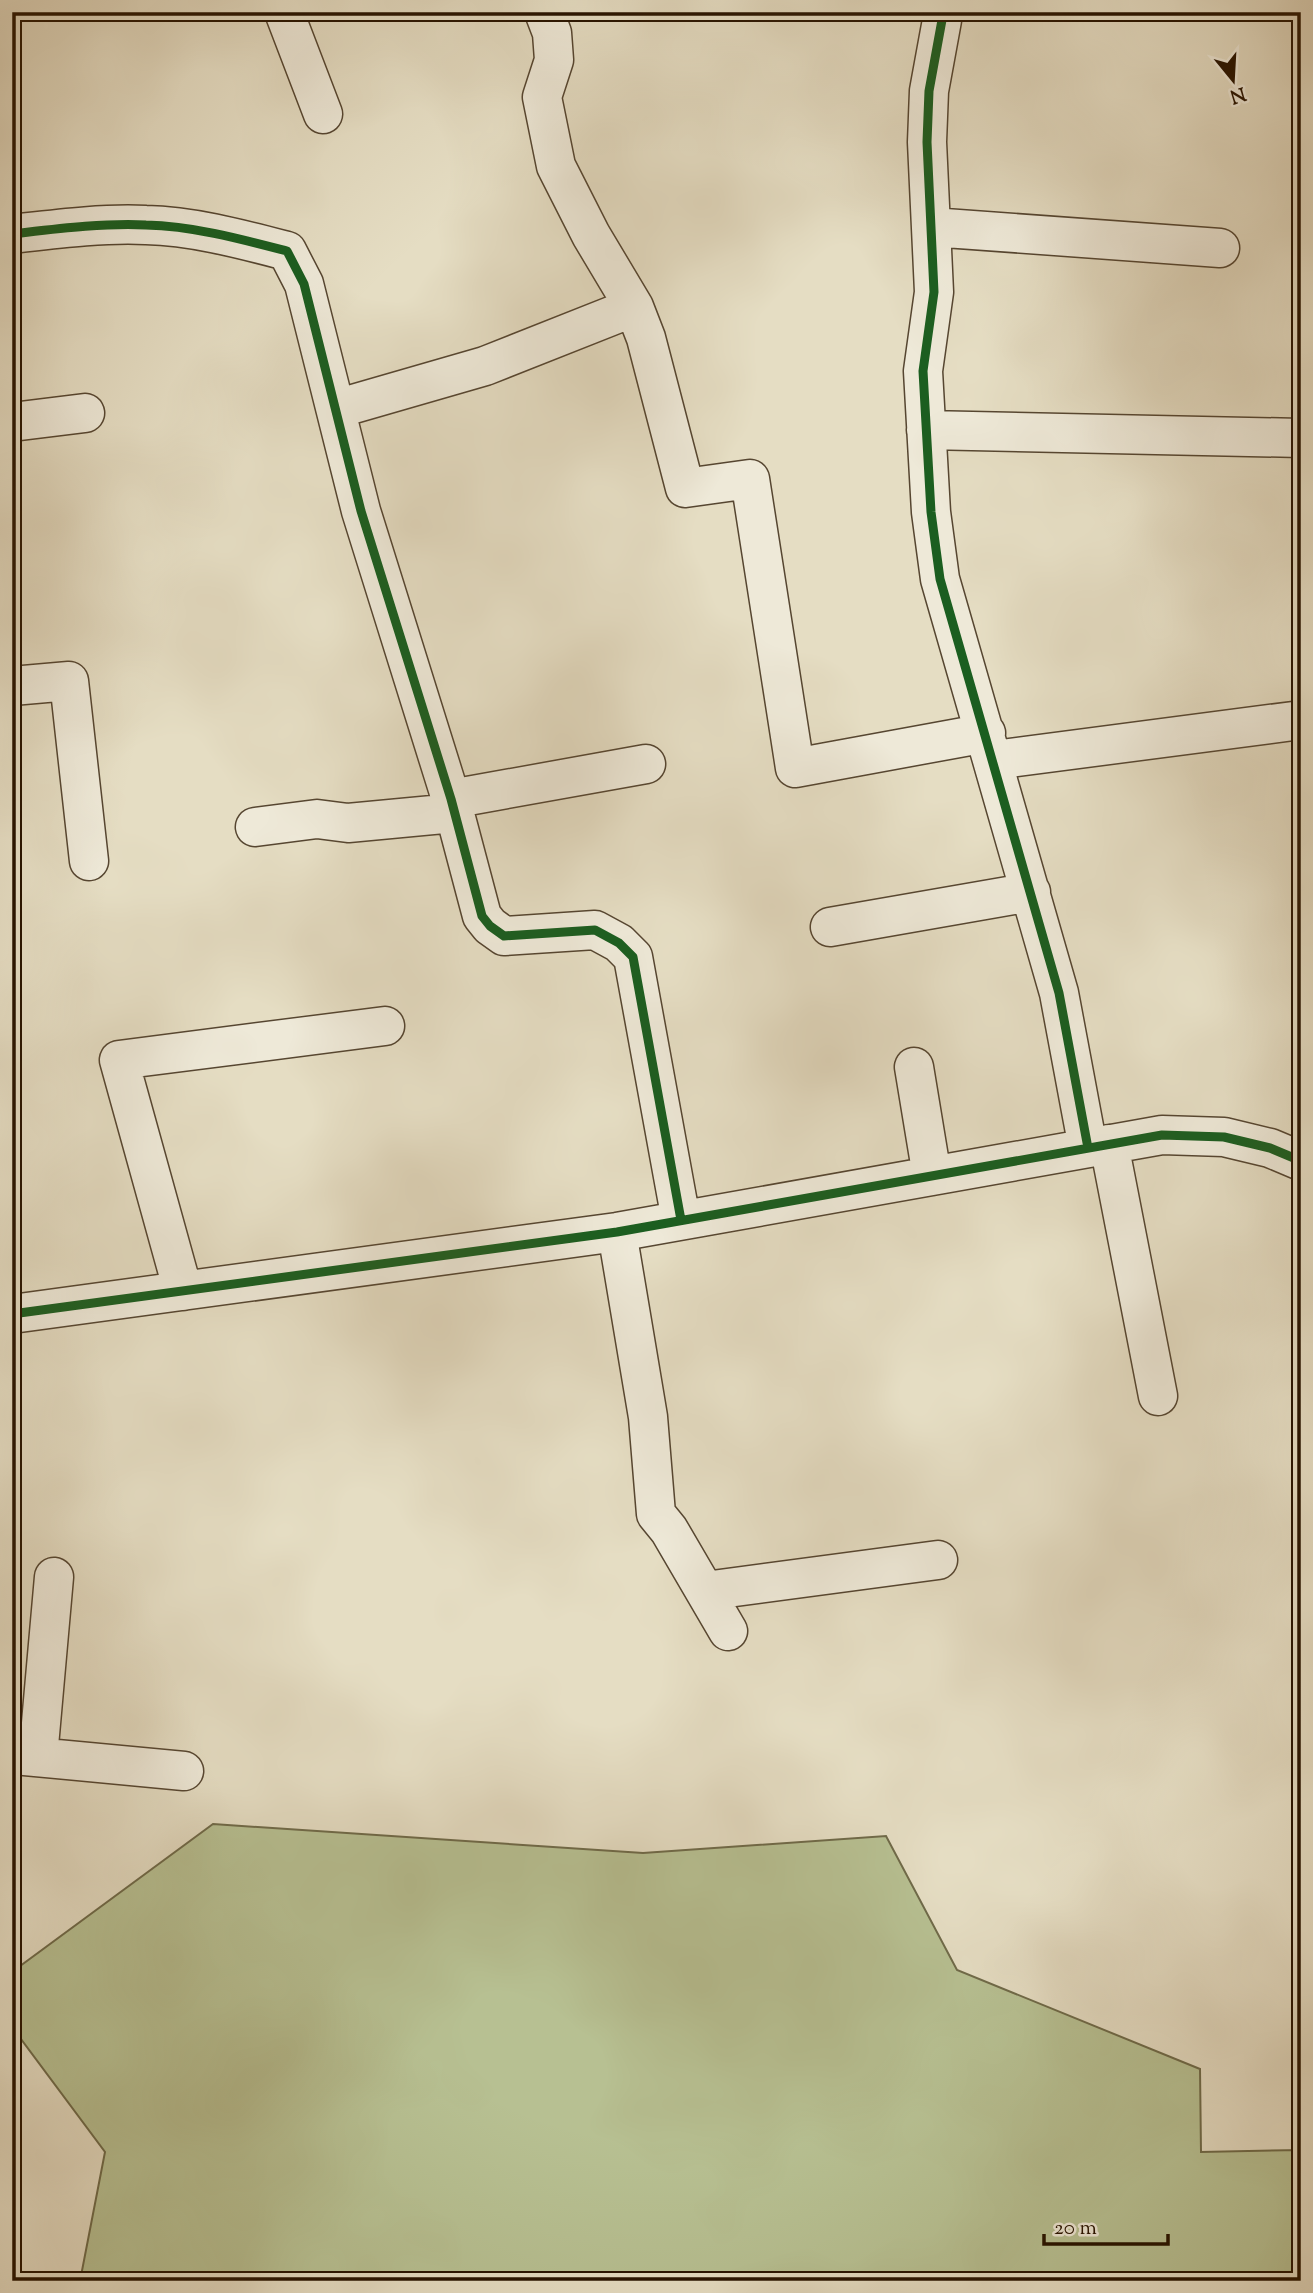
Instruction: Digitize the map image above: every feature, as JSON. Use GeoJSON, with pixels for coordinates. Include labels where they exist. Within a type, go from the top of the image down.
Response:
{"type":"FeatureCollection","features":[{"type":"Feature","properties":{"kind":"street"},"geometry":{"type":"LineString","coordinates":[[284,12],[323,114]]}},
{"type":"Feature","properties":{"kind":"street"},"geometry":{"type":"LineString","coordinates":[[544,12],[552,33],[554,60],[542,97],[556,166],[634,307],[646,338],[685,488],[750,479],[795,768],[990,747],[1301,720]]}},
{"type":"Feature","properties":{"kind":"street"},"geometry":{"type":"LineString","coordinates":[[940,12],[942,20],[929,91],[928,142],[934,292],[923,371],[931,512],[940,579],[1059,993],[1158,1396]]}},
{"type":"Feature","properties":{"kind":"street"},"geometry":{"type":"LineString","coordinates":[[12,234],[74,227],[147,225],[221,234],[288,251],[304,284],[361,511],[453,806],[482,916],[504,936],[595,930],[619,943],[633,957],[681,1220]]}},
{"type":"Feature","properties":{"kind":"street"},"geometry":{"type":"LineString","coordinates":[[931,227],[1220,248]]}},
{"type":"Feature","properties":{"kind":"street"},"geometry":{"type":"LineString","coordinates":[[336,409],[485,366],[634,307]]}},
{"type":"Feature","properties":{"kind":"street"},"geometry":{"type":"LineString","coordinates":[[12,422],[85,413]]}},
{"type":"Feature","properties":{"kind":"street"},"geometry":{"type":"LineString","coordinates":[[926,430],[1301,438]]}},
{"type":"Feature","properties":{"kind":"street"},"geometry":{"type":"LineString","coordinates":[[12,685],[69,681],[89,861]]}},
{"type":"Feature","properties":{"kind":"street"},"geometry":{"type":"LineString","coordinates":[[255,827],[317,819],[348,823],[453,806],[646,764]]}},
{"type":"Feature","properties":{"kind":"street"},"geometry":{"type":"LineString","coordinates":[[830,927],[1031,892]]}},
{"type":"Feature","properties":{"kind":"street"},"geometry":{"type":"LineString","coordinates":[[183,1291],[119,1060],[385,1026]]}},
{"type":"Feature","properties":{"kind":"street"},"geometry":{"type":"LineString","coordinates":[[914,1067],[932,1176]]}},
{"type":"Feature","properties":{"kind":"street"},"geometry":{"type":"LineString","coordinates":[[12,1314],[617,1231],[1162,1135],[1224,1137],[1270,1148],[1301,1161]]}},
{"type":"Feature","properties":{"kind":"street"},"geometry":{"type":"LineString","coordinates":[[617,1231],[648,1417],[656,1514],[669,1530],[728,1631]]}},
{"type":"Feature","properties":{"kind":"street"},"geometry":{"type":"LineString","coordinates":[[705,1591],[938,1560]]}},
{"type":"Feature","properties":{"kind":"street"},"geometry":{"type":"LineString","coordinates":[[54,1577],[25,1756],[184,1771]]}},
{"type":"Feature","properties":{"kind":"green space"},"geometry":{"type":"Polygon","coordinates":[[[213,1824],[643,1853],[886,1836],[957,1970],[1200,2069],[1201,2152],[1301,2150],[1301,2281],[80,2281],[105,2152],[12,2027],[12,1972],[213,1824]]]}},
{"type":"Feature","properties":{"kind":"cycle path"},"geometry":{"type":"LineString","coordinates":[[940,12],[942,20],[929,91],[927,142],[934,292],[923,371],[931,512],[940,579],[1059,993],[1088,1148]]}},
{"type":"Feature","properties":{"kind":"cycle path"},"geometry":{"type":"LineString","coordinates":[[12,234],[95,226],[164,226],[217,234],[287,251],[304,284],[361,511],[451,799],[482,916],[504,936],[595,930],[619,943],[633,957],[681,1220]]}},
{"type":"Feature","properties":{"kind":"cycle path"},"geometry":{"type":"LineString","coordinates":[[12,1314],[617,1232],[1162,1135],[1224,1137],[1270,1148],[1301,1161]]}}]}
